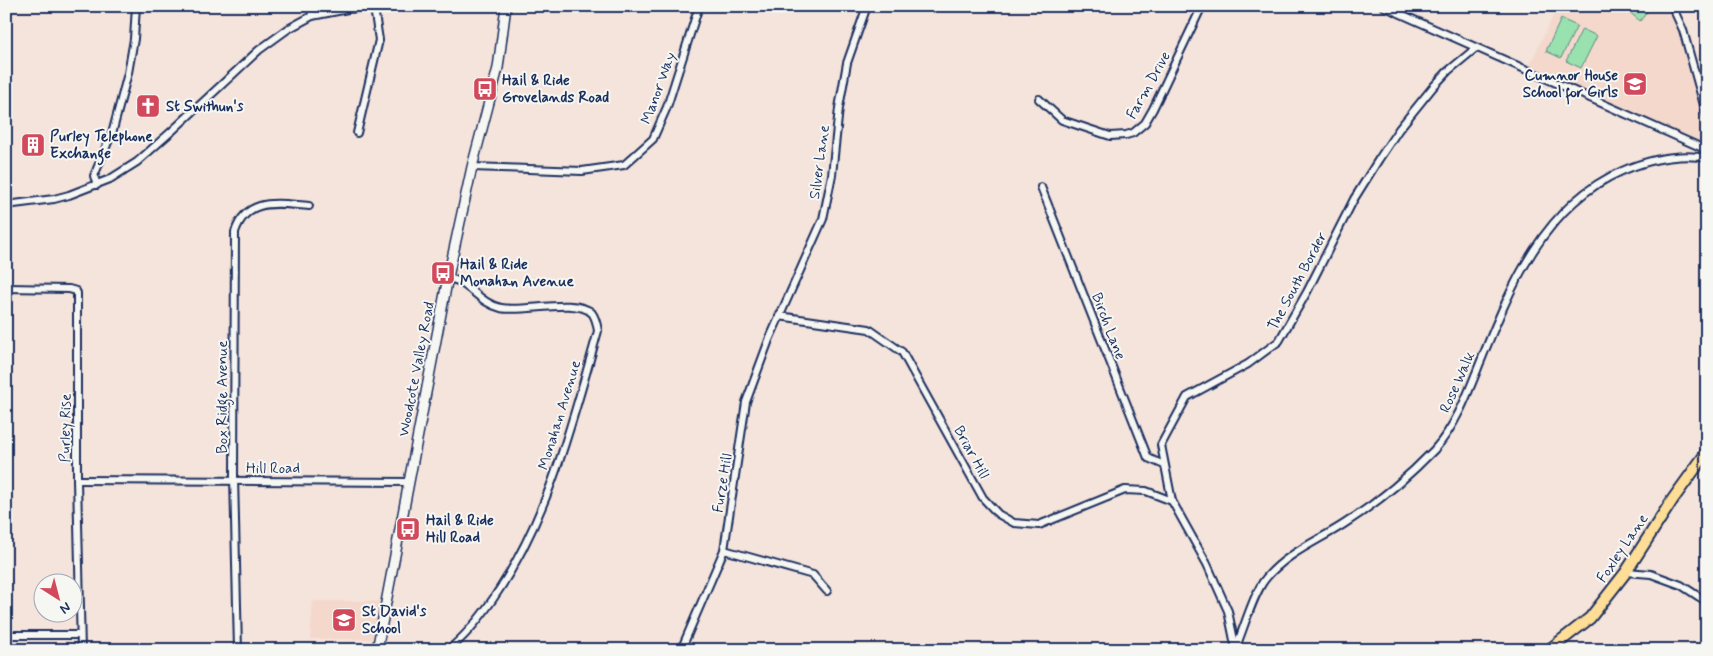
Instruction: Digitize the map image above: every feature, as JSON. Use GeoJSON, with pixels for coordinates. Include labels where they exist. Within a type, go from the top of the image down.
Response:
{"type":"FeatureCollection","features":[{"type":"Feature","properties":{"kind":"main road","name":"Foxley Lane"},"geometry":{"type":"LineString","coordinates":[[1550,650],[1590,618],[1626,572],[1673,499],[1707,452]]}},
{"type":"Feature","properties":{"kind":"street"},"geometry":{"type":"LineString","coordinates":[[97,186],[94,176],[113,130],[128,73],[134,39],[136,6]]}},
{"type":"Feature","properties":{"kind":"street"},"geometry":{"type":"LineString","coordinates":[[311,6],[312,16]]}},
{"type":"Feature","properties":{"kind":"street","name":"Woodcote Valley Road"},"geometry":{"type":"LineString","coordinates":[[377,650],[448,277],[472,167],[498,68],[506,6]]}},
{"type":"Feature","properties":{"kind":"street","name":"Manor Way"},"geometry":{"type":"LineString","coordinates":[[472,167],[582,171],[624,165],[653,139],[667,107],[699,6]]}},
{"type":"Feature","properties":{"kind":"street","name":"Silver Lane"},"geometry":{"type":"LineString","coordinates":[[779,316],[794,288],[823,219],[832,175],[839,108],[847,63],[867,6]]}},
{"type":"Feature","properties":{"kind":"street","name":"Farm Drive"},"geometry":{"type":"LineString","coordinates":[[1039,99],[1062,120],[1072,124],[1110,136],[1133,133],[1145,123],[1153,109],[1202,6]]}},
{"type":"Feature","properties":{"kind":"street"},"geometry":{"type":"LineString","coordinates":[[1383,6],[1707,150]]}},
{"type":"Feature","properties":{"kind":"street"},"geometry":{"type":"LineString","coordinates":[[1672,6],[1683,30],[1707,116]]}},
{"type":"Feature","properties":{"kind":"street"},"geometry":{"type":"LineString","coordinates":[[6,205],[54,199],[97,186],[125,171],[137,162],[259,50],[288,29],[312,16],[348,9],[377,7],[379,40],[357,133]]}},
{"type":"Feature","properties":{"kind":"street","name":"The South Border"},"geometry":{"type":"LineString","coordinates":[[1236,648],[1228,611],[1207,564],[1172,501],[1161,445],[1186,398],[1248,364],[1279,340],[1308,292],[1354,199],[1379,159],[1433,86],[1476,48]]}},
{"type":"Feature","properties":{"kind":"street","name":"Rose Walk"},"geometry":{"type":"LineString","coordinates":[[1236,648],[1257,593],[1265,578],[1288,558],[1375,503],[1416,468],[1444,437],[1474,377],[1513,285],[1531,253],[1567,208],[1597,184],[1636,166],[1676,157],[1699,156],[1707,158]]}},
{"type":"Feature","properties":{"kind":"street","name":"Birch Lane"},"geometry":{"type":"LineString","coordinates":[[1041,187],[1148,458],[1164,465]]}},
{"type":"Feature","properties":{"kind":"street","name":"Box Ridge Avenue"},"geometry":{"type":"LineString","coordinates":[[238,650],[234,481],[235,232],[241,219],[255,207],[270,204],[309,206]]}},
{"type":"Feature","properties":{"kind":"street","name":"Monahan Avenue"},"geometry":{"type":"LineString","coordinates":[[448,277],[459,282],[490,305],[502,308],[581,307],[592,313],[598,331],[568,434],[536,522],[504,583],[473,626],[448,650]]}},
{"type":"Feature","properties":{"kind":"street","name":"Purley Rise"},"geometry":{"type":"LineString","coordinates":[[6,288],[69,289],[77,293],[77,480],[81,650]]}},
{"type":"Feature","properties":{"kind":"street","name":"Briar Hill"},"geometry":{"type":"LineString","coordinates":[[779,316],[869,329],[902,352],[983,498],[998,514],[1014,523],[1039,525],[1125,490],[1146,491],[1172,501]]}},
{"type":"Feature","properties":{"kind":"street","name":"Furze Hill"},"geometry":{"type":"LineString","coordinates":[[681,650],[724,550],[746,402],[779,316]]}},
{"type":"Feature","properties":{"kind":"street","name":"Hill Road"},"geometry":{"type":"LineString","coordinates":[[77,480],[409,482]]}},
{"type":"Feature","properties":{"kind":"street"},"geometry":{"type":"LineString","coordinates":[[724,550],[813,575],[827,591]]}},
{"type":"Feature","properties":{"kind":"street"},"geometry":{"type":"LineString","coordinates":[[1626,572],[1651,574],[1681,585],[1707,602]]}},
{"type":"Feature","properties":{"kind":"street"},"geometry":{"type":"LineString","coordinates":[[6,635],[80,635]]}},
{"type":"Feature","properties":{"kind":"shaded area","name":"Cumnor House School for Girls"},"geometry":{"type":"Polygon","coordinates":[[[1558,6],[1673,6],[1707,103],[1707,145],[1529,66],[1558,6]]]}},
{"type":"Feature","properties":{"kind":"shaded area","name":"St David's School"},"geometry":{"type":"Polygon","coordinates":[[[313,601],[380,601],[372,639],[310,639],[313,601]]]}},
{"type":"Feature","properties":{"kind":"green space"},"geometry":{"type":"Polygon","coordinates":[[[1622,6],[1650,6],[1651,7],[1640,21],[1622,6]]]}},
{"type":"Feature","properties":{"kind":"green space"},"geometry":{"type":"Polygon","coordinates":[[[1561,19],[1577,26],[1561,58],[1546,51],[1561,19]]]}},
{"type":"Feature","properties":{"kind":"green space"},"geometry":{"type":"Polygon","coordinates":[[[1582,29],[1597,36],[1581,68],[1566,61],[1582,29]]]}},
{"type":"Feature","properties":{"kind":"place","name":"Cumnor House School for Girls"},"geometry":{"type":"Point","coordinates":[1635,84]}},
{"type":"Feature","properties":{"kind":"place","name":"Hail & Ride Grovelands Road"},"geometry":{"type":"Point","coordinates":[485,89]}},
{"type":"Feature","properties":{"kind":"place","name":"St Swithun's"},"geometry":{"type":"Point","coordinates":[148,106]}},
{"type":"Feature","properties":{"kind":"place","name":"Purley Telephone Exchange"},"geometry":{"type":"Point","coordinates":[33,145]}},
{"type":"Feature","properties":{"kind":"place","name":"Hail & Ride Monahan Avenue"},"geometry":{"type":"Point","coordinates":[443,273]}},
{"type":"Feature","properties":{"kind":"place","name":"Hail & Ride Hill Road"},"geometry":{"type":"Point","coordinates":[408,529]}},
{"type":"Feature","properties":{"kind":"place","name":"St David's School"},"geometry":{"type":"Point","coordinates":[344,620]}}]}
